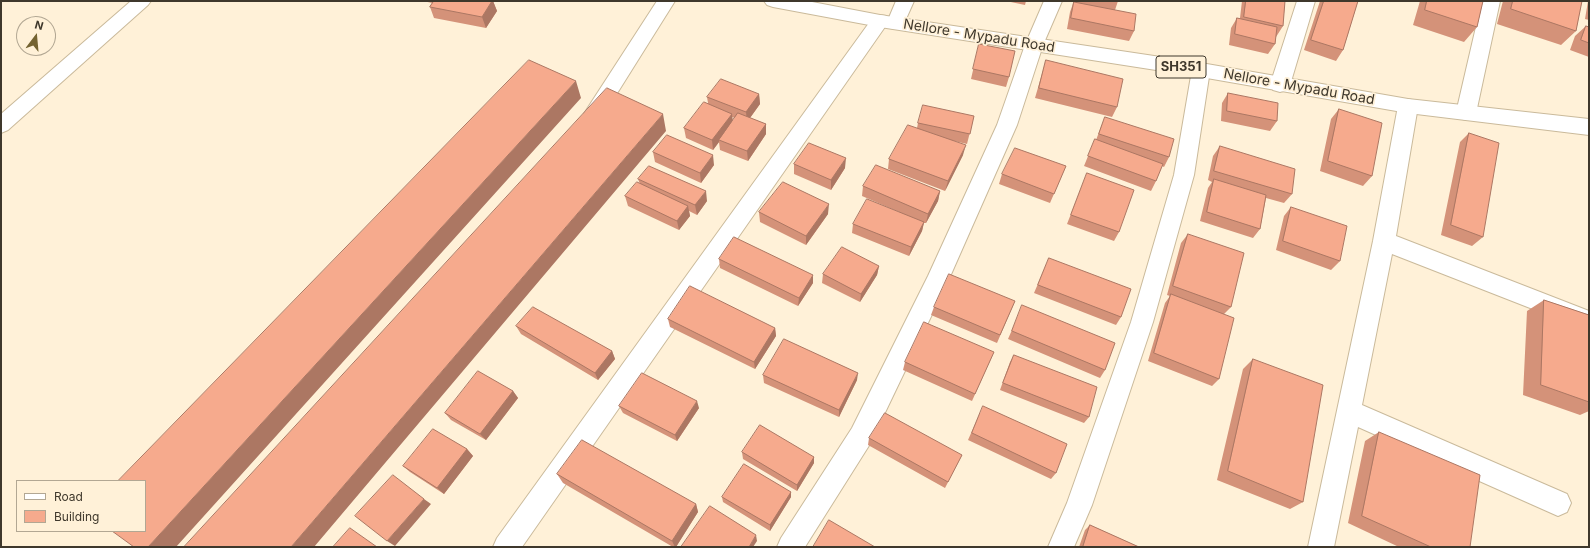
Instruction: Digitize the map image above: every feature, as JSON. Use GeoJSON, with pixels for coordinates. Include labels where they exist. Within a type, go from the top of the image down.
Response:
{"type":"FeatureCollection","features":[{"type":"Feature","properties":{"kind":"street"},"geometry":{"type":"LineString","coordinates":[[1,125],[142,1]]}},
{"type":"Feature","properties":{"kind":"street"},"geometry":{"type":"LineString","coordinates":[[583,126],[594,115],[666,1]]}},
{"type":"Feature","properties":{"kind":"street","name":"Nellore - Mypadu Road"},"geometry":{"type":"LineString","coordinates":[[773,1],[888,22],[1201,70],[1280,85],[1408,106],[1589,127]]}},
{"type":"Feature","properties":{"kind":"street"},"geometry":{"type":"LineString","coordinates":[[506,547],[888,22],[905,1]]}},
{"type":"Feature","properties":{"kind":"street"},"geometry":{"type":"LineString","coordinates":[[790,547],[861,436],[934,286],[1007,125],[1034,45],[1053,1]]}},
{"type":"Feature","properties":{"kind":"street"},"geometry":{"type":"LineString","coordinates":[[1280,85],[1306,1]]}},
{"type":"Feature","properties":{"kind":"street"},"geometry":{"type":"LineString","coordinates":[[1466,113],[1491,1]]}},
{"type":"Feature","properties":{"kind":"street"},"geometry":{"type":"LineString","coordinates":[[1061,547],[1079,505],[1146,307],[1184,175],[1201,70]]}},
{"type":"Feature","properties":{"kind":"street"},"geometry":{"type":"LineString","coordinates":[[1321,547],[1384,241],[1408,106]]}},
{"type":"Feature","properties":{"kind":"street"},"geometry":{"type":"LineString","coordinates":[[1384,241],[1589,321]]}},
{"type":"Feature","properties":{"kind":"street"},"geometry":{"type":"LineString","coordinates":[[1349,412],[1558,503]]}},
{"type":"Feature","properties":{"kind":"building"},"geometry":{"type":"Polygon","coordinates":[[[434,1],[492,1],[482,17],[430,7],[434,1]]]}},
{"type":"Feature","properties":{"kind":"building"},"geometry":{"type":"Polygon","coordinates":[[[1246,1],[1285,1],[1283,26],[1244,17],[1246,1]]]}},
{"type":"Feature","properties":{"kind":"building"},"geometry":{"type":"Polygon","coordinates":[[[1324,1],[1358,1],[1343,50],[1311,40],[1324,1]]]}},
{"type":"Feature","properties":{"kind":"building"},"geometry":{"type":"Polygon","coordinates":[[[1427,1],[1483,1],[1477,27],[1425,10],[1427,1]]]}},
{"type":"Feature","properties":{"kind":"building"},"geometry":{"type":"Polygon","coordinates":[[[1513,1],[1582,1],[1576,31],[1511,9],[1513,1]]]}},
{"type":"Feature","properties":{"kind":"building"},"geometry":{"type":"Polygon","coordinates":[[[1074,2],[1136,14],[1134,31],[1071,18],[1074,2]]]}},
{"type":"Feature","properties":{"kind":"building"},"geometry":{"type":"Polygon","coordinates":[[[1237,18],[1277,27],[1275,44],[1235,34],[1237,18]]]}},
{"type":"Feature","properties":{"kind":"building"},"geometry":{"type":"Polygon","coordinates":[[[1586,26],[1589,27],[1589,43],[1581,40],[1586,26]]]}},
{"type":"Feature","properties":{"kind":"building"},"geometry":{"type":"Polygon","coordinates":[[[979,44],[1015,51],[1009,77],[973,69],[979,44]]]}},
{"type":"Feature","properties":{"kind":"building"},"geometry":{"type":"Polygon","coordinates":[[[529,60],[576,81],[148,547],[134,547],[113,532],[146,532],[146,480],[119,480],[529,60]]]}},
{"type":"Feature","properties":{"kind":"building"},"geometry":{"type":"Polygon","coordinates":[[[1046,60],[1123,79],[1117,107],[1039,88],[1046,60]]]}},
{"type":"Feature","properties":{"kind":"building"},"geometry":{"type":"Polygon","coordinates":[[[721,79],[759,94],[746,112],[707,97],[721,79]]]}},
{"type":"Feature","properties":{"kind":"building"},"geometry":{"type":"Polygon","coordinates":[[[607,88],[663,114],[291,547],[184,547],[607,88]]]}},
{"type":"Feature","properties":{"kind":"building"},"geometry":{"type":"Polygon","coordinates":[[[1228,93],[1278,103],[1277,121],[1227,111],[1228,93]]]}},
{"type":"Feature","properties":{"kind":"building"},"geometry":{"type":"Polygon","coordinates":[[[704,102],[732,114],[712,140],[684,128],[704,102]]]}},
{"type":"Feature","properties":{"kind":"building"},"geometry":{"type":"Polygon","coordinates":[[[923,105],[974,116],[970,134],[918,123],[923,105]]]}},
{"type":"Feature","properties":{"kind":"building"},"geometry":{"type":"Polygon","coordinates":[[[1339,109],[1382,123],[1372,176],[1328,161],[1339,109]]]}},
{"type":"Feature","properties":{"kind":"building"},"geometry":{"type":"Polygon","coordinates":[[[738,113],[766,124],[747,151],[719,140],[738,113]]]}},
{"type":"Feature","properties":{"kind":"building"},"geometry":{"type":"Polygon","coordinates":[[[1105,117],[1174,139],[1169,157],[1099,134],[1105,117]]]}},
{"type":"Feature","properties":{"kind":"building"},"geometry":{"type":"Polygon","coordinates":[[[908,125],[966,145],[948,181],[889,159],[908,125]]]}},
{"type":"Feature","properties":{"kind":"building"},"geometry":{"type":"Polygon","coordinates":[[[1469,133],[1499,143],[1483,237],[1451,225],[1469,133]]]}},
{"type":"Feature","properties":{"kind":"building"},"geometry":{"type":"Polygon","coordinates":[[[667,135],[713,155],[700,173],[653,152],[667,135]]]}},
{"type":"Feature","properties":{"kind":"building"},"geometry":{"type":"Polygon","coordinates":[[[1095,139],[1163,164],[1156,181],[1088,156],[1095,139]]]}},
{"type":"Feature","properties":{"kind":"building"},"geometry":{"type":"Polygon","coordinates":[[[809,143],[846,158],[831,180],[794,164],[809,143]]]}},
{"type":"Feature","properties":{"kind":"building"},"geometry":{"type":"Polygon","coordinates":[[[1220,146],[1295,169],[1292,194],[1214,171],[1220,146]]]}},
{"type":"Feature","properties":{"kind":"building"},"geometry":{"type":"Polygon","coordinates":[[[1015,148],[1066,166],[1054,194],[1002,174],[1015,148]]]}},
{"type":"Feature","properties":{"kind":"building"},"geometry":{"type":"Polygon","coordinates":[[[876,165],[940,191],[928,214],[863,186],[876,165]]]}},
{"type":"Feature","properties":{"kind":"building"},"geometry":{"type":"Polygon","coordinates":[[[649,166],[706,191],[695,205],[638,179],[649,166]]]}},
{"type":"Feature","properties":{"kind":"building"},"geometry":{"type":"Polygon","coordinates":[[[1087,173],[1134,190],[1119,232],[1071,215],[1087,173]]]}},
{"type":"Feature","properties":{"kind":"building"},"geometry":{"type":"Polygon","coordinates":[[[1214,179],[1266,195],[1260,229],[1207,212],[1214,179]]]}},
{"type":"Feature","properties":{"kind":"building"},"geometry":{"type":"Polygon","coordinates":[[[637,182],[688,206],[677,221],[625,196],[637,182]]]}},
{"type":"Feature","properties":{"kind":"building"},"geometry":{"type":"Polygon","coordinates":[[[783,182],[829,204],[806,236],[759,212],[783,182]]]}},
{"type":"Feature","properties":{"kind":"building"},"geometry":{"type":"Polygon","coordinates":[[[867,199],[924,222],[911,247],[853,224],[867,199]]]}},
{"type":"Feature","properties":{"kind":"building"},"geometry":{"type":"Polygon","coordinates":[[[1291,207],[1347,226],[1340,261],[1283,241],[1291,207]]]}},
{"type":"Feature","properties":{"kind":"building"},"geometry":{"type":"Polygon","coordinates":[[[1188,234],[1244,253],[1231,307],[1173,286],[1188,234]]]}},
{"type":"Feature","properties":{"kind":"building"},"geometry":{"type":"Polygon","coordinates":[[[734,237],[813,275],[799,298],[719,259],[734,237]]]}},
{"type":"Feature","properties":{"kind":"building"},"geometry":{"type":"Polygon","coordinates":[[[842,247],[879,266],[861,294],[823,274],[842,247]]]}},
{"type":"Feature","properties":{"kind":"building"},"geometry":{"type":"Polygon","coordinates":[[[1049,258],[1131,289],[1121,317],[1038,285],[1049,258]]]}},
{"type":"Feature","properties":{"kind":"building"},"geometry":{"type":"Polygon","coordinates":[[[949,274],[1015,301],[1000,335],[934,307],[949,274]]]}},
{"type":"Feature","properties":{"kind":"building"},"geometry":{"type":"Polygon","coordinates":[[[690,286],[775,328],[754,362],[668,319],[690,286]]]}},
{"type":"Feature","properties":{"kind":"building"},"geometry":{"type":"Polygon","coordinates":[[[1171,294],[1234,318],[1219,379],[1154,353],[1171,294]]]}},
{"type":"Feature","properties":{"kind":"building"},"geometry":{"type":"Polygon","coordinates":[[[1544,300],[1589,315],[1589,402],[1541,385],[1544,300]]]}},
{"type":"Feature","properties":{"kind":"building"},"geometry":{"type":"Polygon","coordinates":[[[1022,305],[1115,343],[1105,370],[1012,331],[1022,305]]]}},
{"type":"Feature","properties":{"kind":"building"},"geometry":{"type":"Polygon","coordinates":[[[533,307],[612,351],[595,373],[516,326],[533,307]]]}},
{"type":"Feature","properties":{"kind":"building"},"geometry":{"type":"Polygon","coordinates":[[[924,322],[994,352],[975,394],[905,362],[924,322]]]}},
{"type":"Feature","properties":{"kind":"building"},"geometry":{"type":"Polygon","coordinates":[[[784,339],[858,373],[839,410],[763,375],[784,339]]]}},
{"type":"Feature","properties":{"kind":"building"},"geometry":{"type":"Polygon","coordinates":[[[1014,355],[1097,387],[1089,417],[1003,383],[1014,355]]]}},
{"type":"Feature","properties":{"kind":"building"},"geometry":{"type":"Polygon","coordinates":[[[1253,359],[1323,385],[1303,502],[1228,471],[1253,359]]]}},
{"type":"Feature","properties":{"kind":"building"},"geometry":{"type":"Polygon","coordinates":[[[478,371],[513,391],[480,434],[445,413],[478,371]]]}},
{"type":"Feature","properties":{"kind":"building"},"geometry":{"type":"Polygon","coordinates":[[[642,373],[697,401],[675,435],[619,406],[642,373]]]}},
{"type":"Feature","properties":{"kind":"building"},"geometry":{"type":"Polygon","coordinates":[[[983,406],[1067,444],[1056,473],[972,433],[983,406]]]}},
{"type":"Feature","properties":{"kind":"building"},"geometry":{"type":"Polygon","coordinates":[[[885,413],[962,455],[948,482],[869,438],[885,413]]]}},
{"type":"Feature","properties":{"kind":"building"},"geometry":{"type":"Polygon","coordinates":[[[760,425],[814,457],[797,485],[742,452],[760,425]]]}},
{"type":"Feature","properties":{"kind":"building"},"geometry":{"type":"Polygon","coordinates":[[[433,429],[467,449],[437,488],[403,466],[433,429]]]}},
{"type":"Feature","properties":{"kind":"building"},"geometry":{"type":"Polygon","coordinates":[[[1379,432],[1480,475],[1470,547],[1431,547],[1362,516],[1379,432]]]}},
{"type":"Feature","properties":{"kind":"building"},"geometry":{"type":"Polygon","coordinates":[[[582,440],[696,504],[672,541],[557,474],[582,440]]]}},
{"type":"Feature","properties":{"kind":"building"},"geometry":{"type":"Polygon","coordinates":[[[744,464],[791,492],[770,525],[722,497],[744,464]]]}},
{"type":"Feature","properties":{"kind":"building"},"geometry":{"type":"Polygon","coordinates":[[[393,475],[424,499],[387,541],[355,516],[393,475]]]}},
{"type":"Feature","properties":{"kind":"building"},"geometry":{"type":"Polygon","coordinates":[[[710,506],[756,535],[749,547],[681,547],[710,506]]]}},
{"type":"Feature","properties":{"kind":"building"},"geometry":{"type":"Polygon","coordinates":[[[829,520],[875,547],[813,547],[829,520]]]}},
{"type":"Feature","properties":{"kind":"building"},"geometry":{"type":"Polygon","coordinates":[[[1090,525],[1139,547],[1083,547],[1090,525]]]}},
{"type":"Feature","properties":{"kind":"building"},"geometry":{"type":"Polygon","coordinates":[[[350,528],[377,547],[333,547],[350,528]]]}}]}
